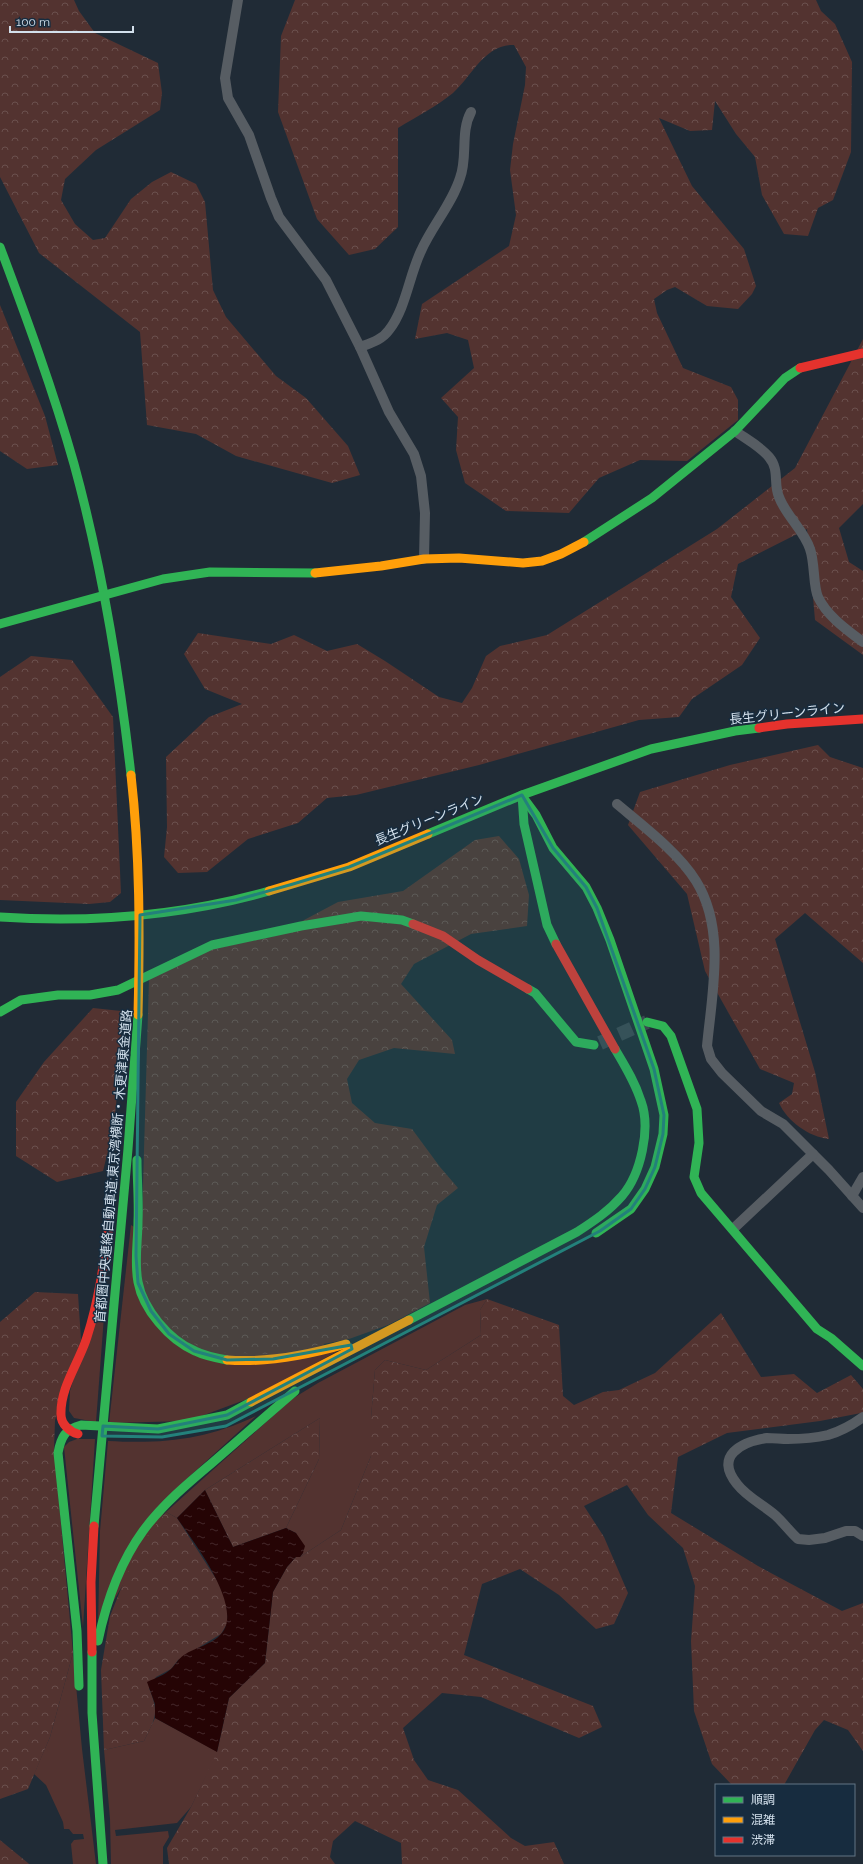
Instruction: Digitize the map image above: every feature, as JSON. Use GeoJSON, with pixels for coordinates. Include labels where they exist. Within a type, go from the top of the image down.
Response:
{"type":"FeatureCollection","features":[{"type":"Feature","properties":{"kind":"main road","name":"首都圏中央連絡自動車道;東京湾横断・木更津東金道路"},"geometry":{"type":"LineString","coordinates":[[0,247],[21,298],[47,371],[68,439],[90,529],[113,637],[130,754],[139,876],[140,1000],[138,1035],[134,1093],[95,1508],[91,1582],[92,1713],[103,1864]]}},
{"type":"Feature","properties":{"kind":"main road"},"geometry":{"type":"LineString","coordinates":[[0,624],[163,579],[210,572],[311,573],[382,566],[424,559],[459,558],[523,564],[542,561],[561,554],[590,539],[652,498],[735,431],[785,378],[802,367],[863,353]]}},
{"type":"Feature","properties":{"kind":"main road","name":"長生グリーンライン"},"geometry":{"type":"LineString","coordinates":[[0,917],[43,920],[121,918],[181,910],[236,900],[293,884],[348,866],[522,795],[659,748],[735,731],[787,724],[863,719]]}},
{"type":"Feature","properties":{"kind":"main road"},"geometry":{"type":"LineString","coordinates":[[522,795],[536,815],[553,848],[586,886],[597,908],[610,940],[654,1068],[664,1115],[663,1134],[655,1167],[645,1189],[631,1209],[588,1238]]}},
{"type":"Feature","properties":{"kind":"main road"},"geometry":{"type":"LineString","coordinates":[[80,1692],[77,1631],[58,1453],[61,1435],[72,1426],[81,1425],[158,1429],[227,1415],[577,1232],[602,1216],[623,1195],[634,1175],[643,1150],[646,1125],[642,1102],[631,1076],[562,956],[547,925],[524,824],[522,795]]}},
{"type":"Feature","properties":{"kind":"main road"},"geometry":{"type":"LineString","coordinates":[[0,1012],[21,1000],[58,994],[90,995],[118,990],[212,945],[301,926],[362,916],[402,920],[443,936],[478,960],[535,993],[576,1042],[594,1045]]}},
{"type":"Feature","properties":{"kind":"main road"},"geometry":{"type":"LineString","coordinates":[[647,1022],[652,1022],[663,1026],[671,1036],[697,1109],[699,1142],[694,1176],[701,1193],[817,1329],[831,1338],[863,1366]]}},
{"type":"Feature","properties":{"kind":"main road"},"geometry":{"type":"LineString","coordinates":[[138,1035],[136,1148],[138,1226],[136,1256],[138,1284],[151,1312],[169,1334],[194,1351],[227,1360],[273,1359],[331,1349],[382,1334]]}},
{"type":"Feature","properties":{"kind":"main road"},"geometry":{"type":"LineString","coordinates":[[117,1169],[125,1108],[134,1093]]}},
{"type":"Feature","properties":{"kind":"main road"},"geometry":{"type":"LineString","coordinates":[[112,1200],[102,1277],[95,1311],[85,1344],[62,1401],[61,1418],[64,1426],[75,1434],[91,1436],[162,1437],[197,1431]]}},
{"type":"Feature","properties":{"kind":"main road"},"geometry":{"type":"LineString","coordinates":[[92,1713],[95,1665],[101,1626],[114,1586],[132,1548],[151,1521],[172,1498],[299,1389],[260,1409]]}},
{"type":"Feature","properties":{"kind":"main road"},"geometry":{"type":"LineString","coordinates":[[83,1723],[100,1825]]}},
{"type":"Feature","properties":{"kind":"street"},"geometry":{"type":"LineString","coordinates":[[238,0],[225,78],[228,98],[249,135],[279,217],[326,280],[360,347],[389,412],[414,454],[422,476],[425,513],[424,559]]}},
{"type":"Feature","properties":{"kind":"street"},"geometry":{"type":"LineString","coordinates":[[360,347],[378,339],[389,330],[404,301],[420,251],[456,190],[461,177],[465,148],[464,132],[471,112]]}},
{"type":"Feature","properties":{"kind":"street"},"geometry":{"type":"LineString","coordinates":[[735,431],[769,457],[777,471],[776,486],[779,498],[810,547],[814,563],[818,596],[842,626],[863,642]]}},
{"type":"Feature","properties":{"kind":"street"},"geometry":{"type":"LineString","coordinates":[[617,804],[645,827],[682,864],[696,880],[705,898],[713,935],[714,951],[707,1046],[711,1059],[722,1073],[761,1111],[782,1124],[813,1154],[863,1208]]}},
{"type":"Feature","properties":{"kind":"street"},"geometry":{"type":"LineString","coordinates":[[733,1229],[813,1154]]}},
{"type":"Feature","properties":{"kind":"street"},"geometry":{"type":"LineString","coordinates":[[852,1196],[863,1177]]}},
{"type":"Feature","properties":{"kind":"street"},"geometry":{"type":"LineString","coordinates":[[863,1417],[844,1429],[827,1435],[789,1439],[768,1438],[742,1445],[734,1450],[729,1458],[728,1466],[735,1483],[775,1515],[798,1539],[817,1539],[846,1531],[855,1531],[863,1536]]}},
{"type":"Feature","properties":{"kind":"highlighted area"},"geometry":{"type":"Polygon","coordinates":[[[522,795],[553,848],[586,887],[597,908],[654,1069],[664,1115],[663,1134],[655,1167],[645,1189],[631,1209],[600,1231],[226,1426],[162,1437],[102,1436],[103,1426],[158,1429],[227,1415],[352,1349],[351,1345],[273,1359],[227,1360],[194,1351],[169,1334],[151,1311],[138,1283],[136,1256],[140,915],[236,900],[349,867],[522,795]]]}},
{"type":"Feature","properties":{"kind":"green space"},"geometry":{"type":"Polygon","coordinates":[[[0,0],[74,0],[79,11],[95,33],[158,63],[162,93],[160,110],[96,150],[65,179],[61,200],[75,224],[93,240],[105,238],[131,199],[152,182],[171,172],[196,184],[205,202],[213,290],[226,317],[276,376],[306,398],[348,446],[360,475],[332,483],[236,456],[196,434],[147,425],[140,332],[39,253],[0,177],[0,0]]]}},
{"type":"Feature","properties":{"kind":"green space"},"geometry":{"type":"Polygon","coordinates":[[[295,0],[816,0],[821,11],[835,24],[852,62],[851,152],[833,200],[818,208],[808,236],[784,234],[762,195],[755,157],[736,134],[715,101],[712,130],[690,131],[659,118],[692,186],[744,249],[756,286],[752,294],[738,309],[707,306],[675,287],[667,290],[654,299],[657,313],[683,368],[731,387],[738,400],[738,420],[687,461],[640,460],[599,478],[569,513],[506,511],[465,483],[456,450],[458,417],[441,398],[474,368],[468,340],[447,333],[415,339],[422,304],[509,246],[516,215],[510,170],[513,144],[525,85],[526,67],[514,45],[504,46],[495,50],[480,62],[460,86],[447,98],[398,128],[398,227],[375,249],[349,255],[317,219],[278,112],[281,36],[295,0]]]}},
{"type":"Feature","properties":{"kind":"green space"},"geometry":{"type":"Polygon","coordinates":[[[0,305],[45,416],[58,465],[27,469],[0,451],[0,305]]]}},
{"type":"Feature","properties":{"kind":"green space"},"geometry":{"type":"Polygon","coordinates":[[[863,339],[863,504],[839,528],[849,562],[863,571],[863,655],[815,620],[807,529],[738,564],[731,597],[760,638],[742,665],[692,699],[679,717],[639,720],[479,765],[356,795],[327,798],[298,823],[248,839],[207,872],[178,873],[164,857],[167,827],[166,757],[209,717],[242,704],[205,689],[184,654],[198,633],[271,644],[294,635],[327,651],[357,644],[439,697],[462,703],[472,688],[486,656],[500,646],[547,635],[717,529],[795,468],[863,339]]]}},
{"type":"Feature","properties":{"kind":"green space"},"geometry":{"type":"Polygon","coordinates":[[[31,656],[72,660],[113,717],[121,893],[110,902],[89,904],[0,900],[0,677],[31,656]]]}},
{"type":"Feature","properties":{"kind":"green space"},"geometry":{"type":"Polygon","coordinates":[[[818,745],[830,757],[863,768],[863,963],[805,913],[775,939],[815,1072],[829,1139],[821,1138],[806,1131],[793,1122],[783,1110],[779,1103],[792,1094],[794,1083],[760,1069],[705,971],[687,894],[628,825],[640,792],[730,765],[818,745]]]}},
{"type":"Feature","properties":{"kind":"green space"},"geometry":{"type":"Polygon","coordinates":[[[499,836],[519,859],[529,895],[527,926],[471,934],[414,964],[401,984],[452,1040],[455,1054],[394,1048],[359,1060],[347,1079],[352,1103],[375,1123],[412,1129],[440,1167],[458,1188],[437,1205],[424,1247],[430,1303],[388,1325],[349,1339],[272,1354],[210,1352],[178,1335],[148,1296],[141,1255],[149,979],[208,950],[274,936],[338,902],[403,891],[475,840],[499,836]]]}},
{"type":"Feature","properties":{"kind":"green space"},"geometry":{"type":"Polygon","coordinates":[[[93,1008],[121,1011],[121,1051],[114,1126],[103,1171],[57,1182],[16,1156],[16,1102],[44,1062],[93,1008]]]}},
{"type":"Feature","properties":{"kind":"green space"},"geometry":{"type":"Polygon","coordinates":[[[131,1225],[336,1352],[258,1395],[188,1421],[109,1423],[131,1225]]]}},
{"type":"Feature","properties":{"kind":"green space"},"geometry":{"type":"Polygon","coordinates":[[[108,1263],[96,1422],[74,1418],[69,1411],[70,1391],[108,1263]]]}},
{"type":"Feature","properties":{"kind":"green space"},"geometry":{"type":"Polygon","coordinates":[[[35,1292],[78,1294],[81,1340],[55,1420],[54,1450],[73,1653],[50,1737],[28,1789],[0,1799],[0,1322],[35,1292]]]}},
{"type":"Feature","properties":{"kind":"green space"},"geometry":{"type":"Polygon","coordinates":[[[487,1299],[480,1310],[481,1335],[426,1370],[385,1360],[375,1370],[371,1418],[371,1456],[341,1530],[300,1557],[303,1553],[296,1533],[286,1528],[319,1459],[320,1418],[205,1490],[177,1518],[166,1512],[292,1399],[318,1383],[465,1305],[487,1299]]]}},
{"type":"Feature","properties":{"kind":"green space"},"geometry":{"type":"Polygon","coordinates":[[[487,1299],[559,1325],[563,1396],[574,1405],[603,1392],[619,1390],[655,1373],[721,1313],[761,1377],[794,1374],[817,1393],[851,1375],[863,1389],[863,1412],[861,1413],[820,1421],[727,1433],[678,1457],[671,1513],[758,1566],[842,1611],[863,1603],[863,1751],[848,1730],[824,1720],[815,1730],[785,1784],[731,1784],[712,1764],[694,1711],[691,1641],[695,1586],[683,1548],[648,1515],[627,1485],[584,1506],[604,1537],[628,1593],[614,1624],[596,1629],[559,1595],[520,1569],[482,1584],[464,1655],[593,1706],[602,1727],[579,1738],[481,1697],[442,1693],[403,1728],[414,1760],[428,1780],[458,1790],[511,1838],[525,1846],[554,1842],[564,1864],[402,1864],[401,1843],[355,1821],[333,1841],[330,1857],[335,1864],[169,1864],[167,1848],[191,1807],[217,1752],[229,1698],[265,1663],[273,1592],[287,1567],[296,1557],[300,1557],[341,1530],[371,1456],[371,1418],[375,1370],[385,1360],[426,1370],[481,1335],[480,1310],[487,1299]]]}},
{"type":"Feature","properties":{"kind":"green space"},"geometry":{"type":"Polygon","coordinates":[[[256,1416],[181,1484],[98,1628],[100,1531],[108,1441],[147,1442],[184,1439],[219,1430],[256,1416]]]}},
{"type":"Feature","properties":{"kind":"green space"},"geometry":{"type":"Polygon","coordinates":[[[320,1418],[319,1459],[286,1528],[233,1547],[205,1490],[320,1418]]]}},
{"type":"Feature","properties":{"kind":"green space"},"geometry":{"type":"Polygon","coordinates":[[[77,1439],[95,1439],[83,1627],[64,1447],[69,1442],[77,1439]]]}},
{"type":"Feature","properties":{"kind":"green space"},"geometry":{"type":"Polygon","coordinates":[[[166,1512],[177,1518],[218,1582],[226,1600],[228,1622],[221,1634],[178,1660],[171,1669],[156,1677],[149,1688],[154,1703],[155,1715],[144,1741],[104,1750],[101,1670],[110,1616],[137,1549],[166,1512]]]}},
{"type":"Feature","properties":{"kind":"green space"},"geometry":{"type":"Polygon","coordinates":[[[73,1653],[82,1749],[96,1864],[73,1864],[71,1844],[74,1840],[84,1839],[83,1834],[73,1834],[69,1829],[64,1829],[63,1822],[46,1785],[34,1774],[50,1737],[73,1653]]]}},
{"type":"Feature","properties":{"kind":"green space"},"geometry":{"type":"Polygon","coordinates":[[[155,1718],[218,1752],[191,1807],[177,1823],[115,1830],[116,1836],[168,1831],[169,1837],[163,1847],[163,1864],[111,1864],[110,1819],[104,1750],[144,1741],[155,1718]]]}},
{"type":"Feature","properties":{"kind":"green space"},"geometry":{"type":"Polygon","coordinates":[[[0,1840],[28,1863],[29,1864],[0,1864],[0,1840]]]}},
{"type":"Feature","properties":{"kind":"water"},"geometry":{"type":"Polygon","coordinates":[[[205,1490],[233,1547],[286,1528],[296,1533],[305,1546],[300,1557],[296,1557],[287,1567],[273,1592],[265,1663],[229,1698],[217,1752],[155,1718],[155,1704],[147,1682],[169,1671],[184,1655],[217,1638],[221,1634],[227,1622],[226,1608],[222,1592],[214,1575],[177,1518],[205,1490]]]}},
{"type":"Feature","properties":{"kind":"tunnel"},"geometry":{"type":"LineString","coordinates":[[600,1043],[647,1022]]}},
{"type":"Feature","properties":{"kind":"traffic: fast"},"geometry":{"type":"LineString","coordinates":[[0,247],[30,328],[66,436],[84,502],[101,580],[115,657],[131,775]]}},
{"type":"Feature","properties":{"kind":"traffic: fast"},"geometry":{"type":"LineString","coordinates":[[584,542],[652,498],[735,431],[785,378],[800,368]]}},
{"type":"Feature","properties":{"kind":"traffic: fast"},"geometry":{"type":"LineString","coordinates":[[0,624],[163,579],[210,572],[315,573]]}},
{"type":"Feature","properties":{"kind":"traffic: fast"},"geometry":{"type":"LineString","coordinates":[[428,834],[522,795],[651,749],[735,731],[759,728]]}},
{"type":"Feature","properties":{"kind":"traffic: fast"},"geometry":{"type":"LineString","coordinates":[[522,795],[524,824],[547,925],[556,944]]}},
{"type":"Feature","properties":{"kind":"traffic: fast"},"geometry":{"type":"LineString","coordinates":[[522,796],[536,815],[553,848],[586,887],[597,908],[610,940],[654,1069],[664,1115],[663,1134],[655,1167],[645,1189],[631,1209],[596,1233]]}},
{"type":"Feature","properties":{"kind":"traffic: fast"},"geometry":{"type":"LineString","coordinates":[[0,917],[68,919],[135,916],[169,912],[236,900],[269,891]]}},
{"type":"Feature","properties":{"kind":"traffic: fast"},"geometry":{"type":"LineString","coordinates":[[0,1012],[21,1000],[58,995],[90,995],[118,990],[212,945],[301,926],[361,916],[402,920],[413,924]]}},
{"type":"Feature","properties":{"kind":"traffic: fast"},"geometry":{"type":"LineString","coordinates":[[528,989],[535,993],[576,1042],[594,1045]]}},
{"type":"Feature","properties":{"kind":"traffic: fast"},"geometry":{"type":"LineString","coordinates":[[94,1526],[128,1149],[138,1015]]}},
{"type":"Feature","properties":{"kind":"traffic: fast"},"geometry":{"type":"LineString","coordinates":[[647,1022],[663,1026],[671,1036],[697,1109],[699,1143],[694,1177],[701,1193],[817,1329],[831,1338],[863,1366]]}},
{"type":"Feature","properties":{"kind":"traffic: fast"},"geometry":{"type":"LineString","coordinates":[[409,1320],[577,1232],[607,1211],[629,1187],[639,1163],[642,1150],[645,1124],[644,1112],[636,1087],[615,1049]]}},
{"type":"Feature","properties":{"kind":"traffic: fast"},"geometry":{"type":"LineString","coordinates":[[137,1160],[138,1213],[136,1267],[138,1282],[145,1303],[151,1313],[167,1331],[185,1346],[199,1353],[227,1360]]}},
{"type":"Feature","properties":{"kind":"traffic: fast"},"geometry":{"type":"LineString","coordinates":[[98,1641],[109,1598],[120,1570],[150,1521],[184,1487],[295,1391]]}},
{"type":"Feature","properties":{"kind":"traffic: fast"},"geometry":{"type":"LineString","coordinates":[[79,1686],[77,1631],[58,1453],[62,1438],[67,1431],[81,1425],[158,1429],[227,1415],[251,1402]]}},
{"type":"Feature","properties":{"kind":"traffic: fast"},"geometry":{"type":"LineString","coordinates":[[92,1652],[92,1713],[103,1864]]}},
{"type":"Feature","properties":{"kind":"traffic: slow"},"geometry":{"type":"LineString","coordinates":[[315,573],[381,566],[424,559],[459,558],[523,563],[542,561],[561,554],[584,542]]}},
{"type":"Feature","properties":{"kind":"traffic: slow"},"geometry":{"type":"LineString","coordinates":[[131,775],[139,895],[138,1015]]}},
{"type":"Feature","properties":{"kind":"traffic: slow"},"geometry":{"type":"LineString","coordinates":[[269,891],[349,867],[428,834]]}},
{"type":"Feature","properties":{"kind":"traffic: slow"},"geometry":{"type":"LineString","coordinates":[[251,1402],[409,1320]]}},
{"type":"Feature","properties":{"kind":"traffic: slow"},"geometry":{"type":"LineString","coordinates":[[227,1360],[242,1361],[287,1357],[317,1352],[346,1344]]}},
{"type":"Feature","properties":{"kind":"traffic: jam"},"geometry":{"type":"LineString","coordinates":[[800,368],[863,353]]}},
{"type":"Feature","properties":{"kind":"traffic: jam"},"geometry":{"type":"LineString","coordinates":[[759,728],[787,724],[863,719]]}},
{"type":"Feature","properties":{"kind":"traffic: jam"},"geometry":{"type":"LineString","coordinates":[[413,924],[443,936],[478,960],[528,989]]}},
{"type":"Feature","properties":{"kind":"traffic: jam"},"geometry":{"type":"LineString","coordinates":[[556,944],[615,1049]]}},
{"type":"Feature","properties":{"kind":"traffic: jam"},"geometry":{"type":"LineString","coordinates":[[78,1434],[64,1424],[61,1418],[62,1405],[67,1385],[84,1347],[92,1322],[102,1275],[111,1212]]}},
{"type":"Feature","properties":{"kind":"traffic: jam"},"geometry":{"type":"LineString","coordinates":[[92,1652],[91,1582],[94,1526]]}}]}
